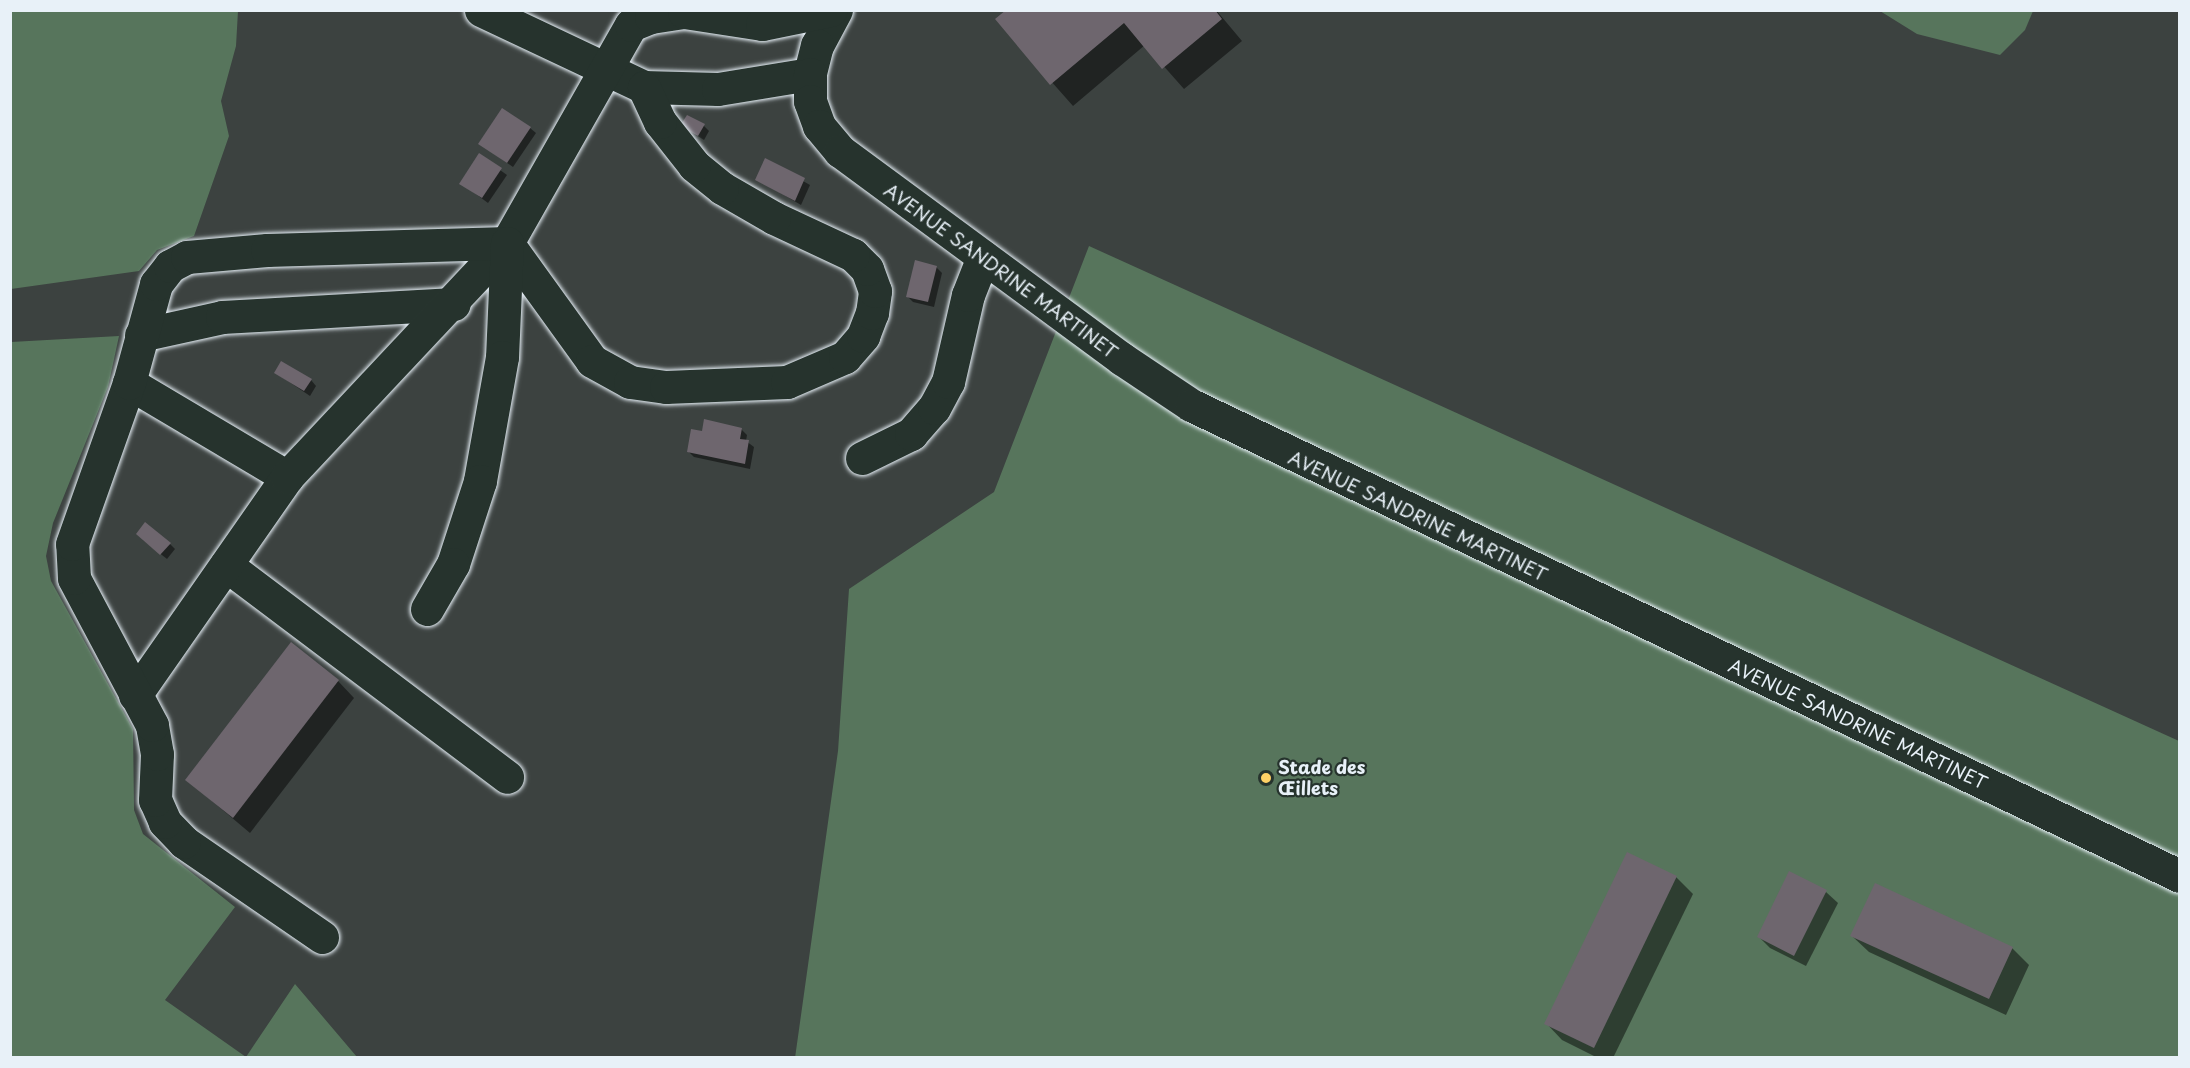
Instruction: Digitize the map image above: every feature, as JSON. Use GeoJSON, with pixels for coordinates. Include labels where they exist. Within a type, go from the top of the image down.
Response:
{"type":"FeatureCollection","features":[{"type":"Feature","properties":{"kind":"street"},"geometry":{"type":"LineString","coordinates":[[481,10],[644,87],[718,89],[810,74]]}},
{"type":"Feature","properties":{"kind":"street"},"geometry":{"type":"LineString","coordinates":[[135,695],[286,477],[373,382],[454,304],[507,243],[607,71],[631,25],[651,17],[684,12],[762,24],[831,10]]}},
{"type":"Feature","properties":{"kind":"street","name":"AVENUE SANDRINE MARTINET"},"geometry":{"type":"LineString","coordinates":[[836,10],[817,45],[810,74],[810,101],[819,126],[840,151],[1122,359],[1191,405],[2180,876]]}},
{"type":"Feature","properties":{"kind":"street"},"geometry":{"type":"LineString","coordinates":[[507,243],[592,361],[630,382],[666,387],[788,382],[845,357],[863,336],[872,313],[875,291],[867,269],[853,255],[774,218],[722,188],[694,165],[660,122],[644,87]]}},
{"type":"Feature","properties":{"kind":"street"},"geometry":{"type":"LineString","coordinates":[[322,937],[184,842],[165,822],[155,800],[157,754],[152,725],[74,578],[72,544],[129,383],[156,284],[170,266],[187,257],[267,250],[507,243]]}},
{"type":"Feature","properties":{"kind":"street"},"geometry":{"type":"LineString","coordinates":[[426,609],[453,564],[480,481],[502,357],[507,243]]}},
{"type":"Feature","properties":{"kind":"street"},"geometry":{"type":"LineString","coordinates":[[862,458],[911,434],[934,408],[948,382],[968,295],[983,257]]}},
{"type":"Feature","properties":{"kind":"street"},"geometry":{"type":"LineString","coordinates":[[141,335],[222,317],[454,304]]}},
{"type":"Feature","properties":{"kind":"street"},"geometry":{"type":"LineString","coordinates":[[129,383],[286,477]]}},
{"type":"Feature","properties":{"kind":"street"},"geometry":{"type":"LineString","coordinates":[[226,565],[507,777]]}},
{"type":"Feature","properties":{"kind":"green space"},"geometry":{"type":"Polygon","coordinates":[[[10,11],[238,11],[236,46],[221,101],[229,136],[194,236],[157,250],[139,271],[11,289],[10,11]]]}},
{"type":"Feature","properties":{"kind":"green space"},"geometry":{"type":"Polygon","coordinates":[[[1880,11],[2033,11],[2025,30],[2000,55],[1917,34],[1880,11]]]}},
{"type":"Feature","properties":{"kind":"green space"},"geometry":{"type":"Polygon","coordinates":[[[1089,246],[2179,741],[2179,1057],[795,1058],[838,751],[849,589],[994,492],[1089,246]]]}},
{"type":"Feature","properties":{"kind":"green space"},"geometry":{"type":"Polygon","coordinates":[[[119,336],[108,387],[53,523],[46,556],[51,581],[133,729],[134,810],[143,834],[235,907],[165,1000],[246,1057],[11,1057],[11,342],[119,336]]]}},
{"type":"Feature","properties":{"kind":"green space"},"geometry":{"type":"Polygon","coordinates":[[[295,984],[357,1057],[246,1057],[295,984]]]}},
{"type":"Feature","properties":{"kind":"building"},"geometry":{"type":"Polygon","coordinates":[[[1006,10],[1215,10],[1222,19],[1162,69],[1124,23],[1050,85],[995,19],[1006,10]]]}},
{"type":"Feature","properties":{"kind":"building"},"geometry":{"type":"Polygon","coordinates":[[[502,108],[531,127],[507,163],[478,144],[502,108]]]}},
{"type":"Feature","properties":{"kind":"building"},"geometry":{"type":"Polygon","coordinates":[[[687,115],[705,124],[698,136],[680,126],[687,115]]]}},
{"type":"Feature","properties":{"kind":"building"},"geometry":{"type":"Polygon","coordinates":[[[479,153],[502,168],[482,198],[459,184],[479,153]]]}},
{"type":"Feature","properties":{"kind":"building"},"geometry":{"type":"Polygon","coordinates":[[[765,158],[805,178],[795,201],[755,180],[765,158]]]}},
{"type":"Feature","properties":{"kind":"building"},"geometry":{"type":"Polygon","coordinates":[[[915,260],[937,266],[928,302],[906,297],[915,260]]]}},
{"type":"Feature","properties":{"kind":"building"},"geometry":{"type":"Polygon","coordinates":[[[281,361],[312,379],[304,391],[274,373],[281,361]]]}},
{"type":"Feature","properties":{"kind":"building"},"geometry":{"type":"Polygon","coordinates":[[[704,419],[742,428],[740,439],[749,440],[745,464],[687,452],[691,429],[702,431],[704,419]]]}},
{"type":"Feature","properties":{"kind":"building"},"geometry":{"type":"Polygon","coordinates":[[[145,522],[171,543],[160,555],[136,534],[145,522]]]}},
{"type":"Feature","properties":{"kind":"building"},"geometry":{"type":"Polygon","coordinates":[[[291,642],[339,680],[233,818],[185,780],[291,642]]]}},
{"type":"Feature","properties":{"kind":"building"},"geometry":{"type":"Polygon","coordinates":[[[1627,852],[1677,876],[1594,1048],[1544,1024],[1627,852]]]}},
{"type":"Feature","properties":{"kind":"building"},"geometry":{"type":"Polygon","coordinates":[[[1789,871],[1827,890],[1794,956],[1757,937],[1789,871]]]}},
{"type":"Feature","properties":{"kind":"building"},"geometry":{"type":"Polygon","coordinates":[[[1875,883],[2013,947],[1989,999],[1850,936],[1875,883]]]}},
{"type":"Feature","properties":{"kind":"place","name":"Stade des Œillets"},"geometry":{"type":"Point","coordinates":[1266,778]}}]}
